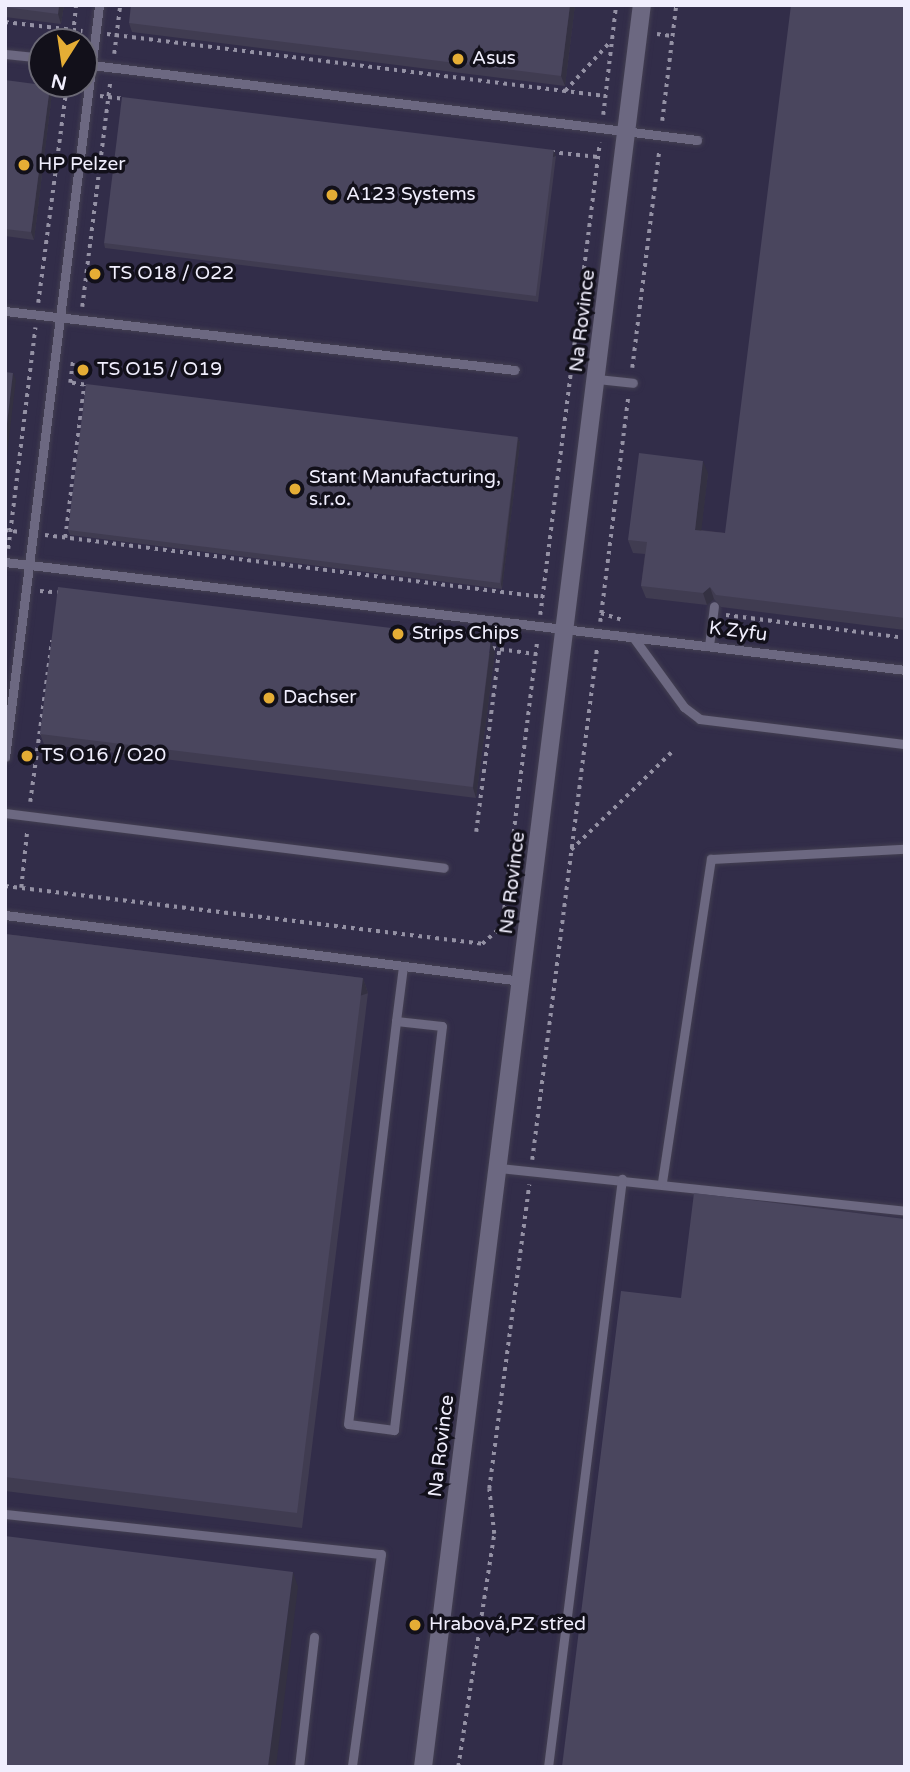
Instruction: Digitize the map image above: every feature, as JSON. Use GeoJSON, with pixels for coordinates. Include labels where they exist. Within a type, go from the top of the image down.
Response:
{"type":"FeatureCollection","features":[{"type":"Feature","properties":{"kind":"street","name":"Na Rovince"},"geometry":{"type":"LineString","coordinates":[[423,1767],[568,629],[642,5]]}},
{"type":"Feature","properties":{"kind":"lane"},"geometry":{"type":"LineString","coordinates":[[96,28],[99,5]]}},
{"type":"Feature","properties":{"kind":"lane"},"geometry":{"type":"LineString","coordinates":[[5,54],[28,56]]}},
{"type":"Feature","properties":{"kind":"lane"},"geometry":{"type":"LineString","coordinates":[[98,65],[697,140]]}},
{"type":"Feature","properties":{"kind":"lane"},"geometry":{"type":"LineString","coordinates":[[5,757],[87,98]]}},
{"type":"Feature","properties":{"kind":"lane"},"geometry":{"type":"LineString","coordinates":[[5,311],[515,370]]}},
{"type":"Feature","properties":{"kind":"lane"},"geometry":{"type":"LineString","coordinates":[[597,379],[631,383]]}},
{"type":"Feature","properties":{"kind":"lane","name":"K Zyfu"},"geometry":{"type":"LineString","coordinates":[[5,562],[905,670]]}},
{"type":"Feature","properties":{"kind":"lane"},"geometry":{"type":"LineString","coordinates":[[709,646],[714,610]]}},
{"type":"Feature","properties":{"kind":"lane"},"geometry":{"type":"LineString","coordinates":[[633,637],[684,706],[700,719],[905,744]]}},
{"type":"Feature","properties":{"kind":"lane"},"geometry":{"type":"LineString","coordinates":[[5,813],[444,868]]}},
{"type":"Feature","properties":{"kind":"lane"},"geometry":{"type":"LineString","coordinates":[[662,1182],[712,859],[905,849]]}},
{"type":"Feature","properties":{"kind":"lane"},"geometry":{"type":"LineString","coordinates":[[5,915],[522,981]]}},
{"type":"Feature","properties":{"kind":"lane"},"geometry":{"type":"LineString","coordinates":[[396,1021],[442,1026],[394,1430],[348,1424],[396,1021],[403,966]]}},
{"type":"Feature","properties":{"kind":"lane"},"geometry":{"type":"LineString","coordinates":[[499,1168],[662,1182],[905,1211]]}},
{"type":"Feature","properties":{"kind":"lane"},"geometry":{"type":"LineString","coordinates":[[548,1767],[622,1179]]}},
{"type":"Feature","properties":{"kind":"lane"},"geometry":{"type":"LineString","coordinates":[[5,1514],[381,1554],[352,1767]]}},
{"type":"Feature","properties":{"kind":"lane"},"geometry":{"type":"LineString","coordinates":[[299,1767],[314,1637]]}},
{"type":"Feature","properties":{"kind":"path"},"geometry":{"type":"LineString","coordinates":[[73,28],[76,5]]}},
{"type":"Feature","properties":{"kind":"path"},"geometry":{"type":"LineString","coordinates":[[80,320],[120,5]]}},
{"type":"Feature","properties":{"kind":"path"},"geometry":{"type":"LineString","coordinates":[[458,1767],[494,1534],[489,1489],[631,383],[676,5]]}},
{"type":"Feature","properties":{"kind":"path"},"geometry":{"type":"LineString","coordinates":[[5,22],[56,28]]}},
{"type":"Feature","properties":{"kind":"path"},"geometry":{"type":"LineString","coordinates":[[98,33],[605,96]]}},
{"type":"Feature","properties":{"kind":"path"},"geometry":{"type":"LineString","coordinates":[[565,92],[612,41]]}},
{"type":"Feature","properties":{"kind":"path"},"geometry":{"type":"LineString","coordinates":[[98,96],[135,101]]}},
{"type":"Feature","properties":{"kind":"path"},"geometry":{"type":"LineString","coordinates":[[544,151],[598,158]]}},
{"type":"Feature","properties":{"kind":"path"},"geometry":{"type":"LineString","coordinates":[[65,538],[85,385],[70,383],[73,359]]}},
{"type":"Feature","properties":{"kind":"path"},"geometry":{"type":"LineString","coordinates":[[5,530],[543,597]]}},
{"type":"Feature","properties":{"kind":"path"},"geometry":{"type":"LineString","coordinates":[[26,589],[71,595]]}},
{"type":"Feature","properties":{"kind":"path"},"geometry":{"type":"LineString","coordinates":[[56,606],[58,593]]}},
{"type":"Feature","properties":{"kind":"path"},"geometry":{"type":"LineString","coordinates":[[714,610],[905,638]]}},
{"type":"Feature","properties":{"kind":"path"},"geometry":{"type":"LineString","coordinates":[[601,613],[633,621]]}},
{"type":"Feature","properties":{"kind":"path"},"geometry":{"type":"LineString","coordinates":[[21,888],[52,632]]}},
{"type":"Feature","properties":{"kind":"path"},"geometry":{"type":"LineString","coordinates":[[485,647],[535,654]]}},
{"type":"Feature","properties":{"kind":"path"},"geometry":{"type":"LineString","coordinates":[[476,832],[499,649]]}},
{"type":"Feature","properties":{"kind":"path"},"geometry":{"type":"LineString","coordinates":[[569,852],[674,750]]}},
{"type":"Feature","properties":{"kind":"shaded area"},"geometry":{"type":"Polygon","coordinates":[[[5,5],[905,5],[905,1767],[5,1767],[5,5]]]}},
{"type":"Feature","properties":{"kind":"building"},"geometry":{"type":"Polygon","coordinates":[[[5,5],[59,5],[58,14],[5,5]]]}},
{"type":"Feature","properties":{"kind":"building","name":"Asus"},"geometry":{"type":"Polygon","coordinates":[[[131,5],[570,5],[561,76],[129,23],[131,5]]]}},
{"type":"Feature","properties":{"kind":"building"},"geometry":{"type":"Polygon","coordinates":[[[791,5],[905,5],[905,618],[716,595],[710,587],[703,593],[641,586],[647,542],[628,540],[639,453],[703,461],[695,530],[725,533],[791,5]]]}},
{"type":"Feature","properties":{"kind":"building","name":"HP Pelzer"},"geometry":{"type":"Polygon","coordinates":[[[5,80],[28,83],[28,98],[48,98],[31,232],[5,229],[5,80]]]}},
{"type":"Feature","properties":{"kind":"building","name":"A123 Systems"},"geometry":{"type":"Polygon","coordinates":[[[122,97],[554,150],[536,296],[104,243],[122,97]]]}},
{"type":"Feature","properties":{"kind":"building"},"geometry":{"type":"Polygon","coordinates":[[[5,372],[13,373],[5,441],[5,372]]]}},
{"type":"Feature","properties":{"kind":"building","name":"Stant Manufacturing, s.r.o."},"geometry":{"type":"Polygon","coordinates":[[[86,384],[518,437],[500,583],[68,530],[86,384]]]}},
{"type":"Feature","properties":{"kind":"building","name":"Dachser"},"geometry":{"type":"Polygon","coordinates":[[[58,587],[491,640],[473,787],[40,734],[58,587]]]}},
{"type":"Feature","properties":{"kind":"building"},"geometry":{"type":"Polygon","coordinates":[[[5,934],[363,978],[297,1513],[5,1477],[5,934]]]}},
{"type":"Feature","properties":{"kind":"building"},"geometry":{"type":"Polygon","coordinates":[[[694,1193],[905,1219],[905,1767],[562,1767],[621,1291],[681,1298],[694,1193]]]}},
{"type":"Feature","properties":{"kind":"building"},"geometry":{"type":"Polygon","coordinates":[[[5,1536],[293,1572],[268,1767],[5,1767],[5,1536]]]}},
{"type":"Feature","properties":{"kind":"place","name":"Asus"},"geometry":{"type":"Point","coordinates":[458,59]}},
{"type":"Feature","properties":{"kind":"place","name":"HP Pelzer"},"geometry":{"type":"Point","coordinates":[24,165]}},
{"type":"Feature","properties":{"kind":"place","name":"A123 Systems"},"geometry":{"type":"Point","coordinates":[332,195]}},
{"type":"Feature","properties":{"kind":"place","name":"TS O18 / O22"},"geometry":{"type":"Point","coordinates":[95,274]}},
{"type":"Feature","properties":{"kind":"place","name":"TS O15 / O19"},"geometry":{"type":"Point","coordinates":[83,370]}},
{"type":"Feature","properties":{"kind":"place","name":"Stant Manufacturing, s.r.o."},"geometry":{"type":"Point","coordinates":[295,489]}},
{"type":"Feature","properties":{"kind":"place","name":"Strips Chips"},"geometry":{"type":"Point","coordinates":[398,634]}},
{"type":"Feature","properties":{"kind":"place","name":"Dachser"},"geometry":{"type":"Point","coordinates":[269,698]}},
{"type":"Feature","properties":{"kind":"place","name":"TS O16 / O20"},"geometry":{"type":"Point","coordinates":[27,756]}},
{"type":"Feature","properties":{"kind":"place","name":"Hrabová,PZ střed"},"geometry":{"type":"Point","coordinates":[415,1625]}}]}
